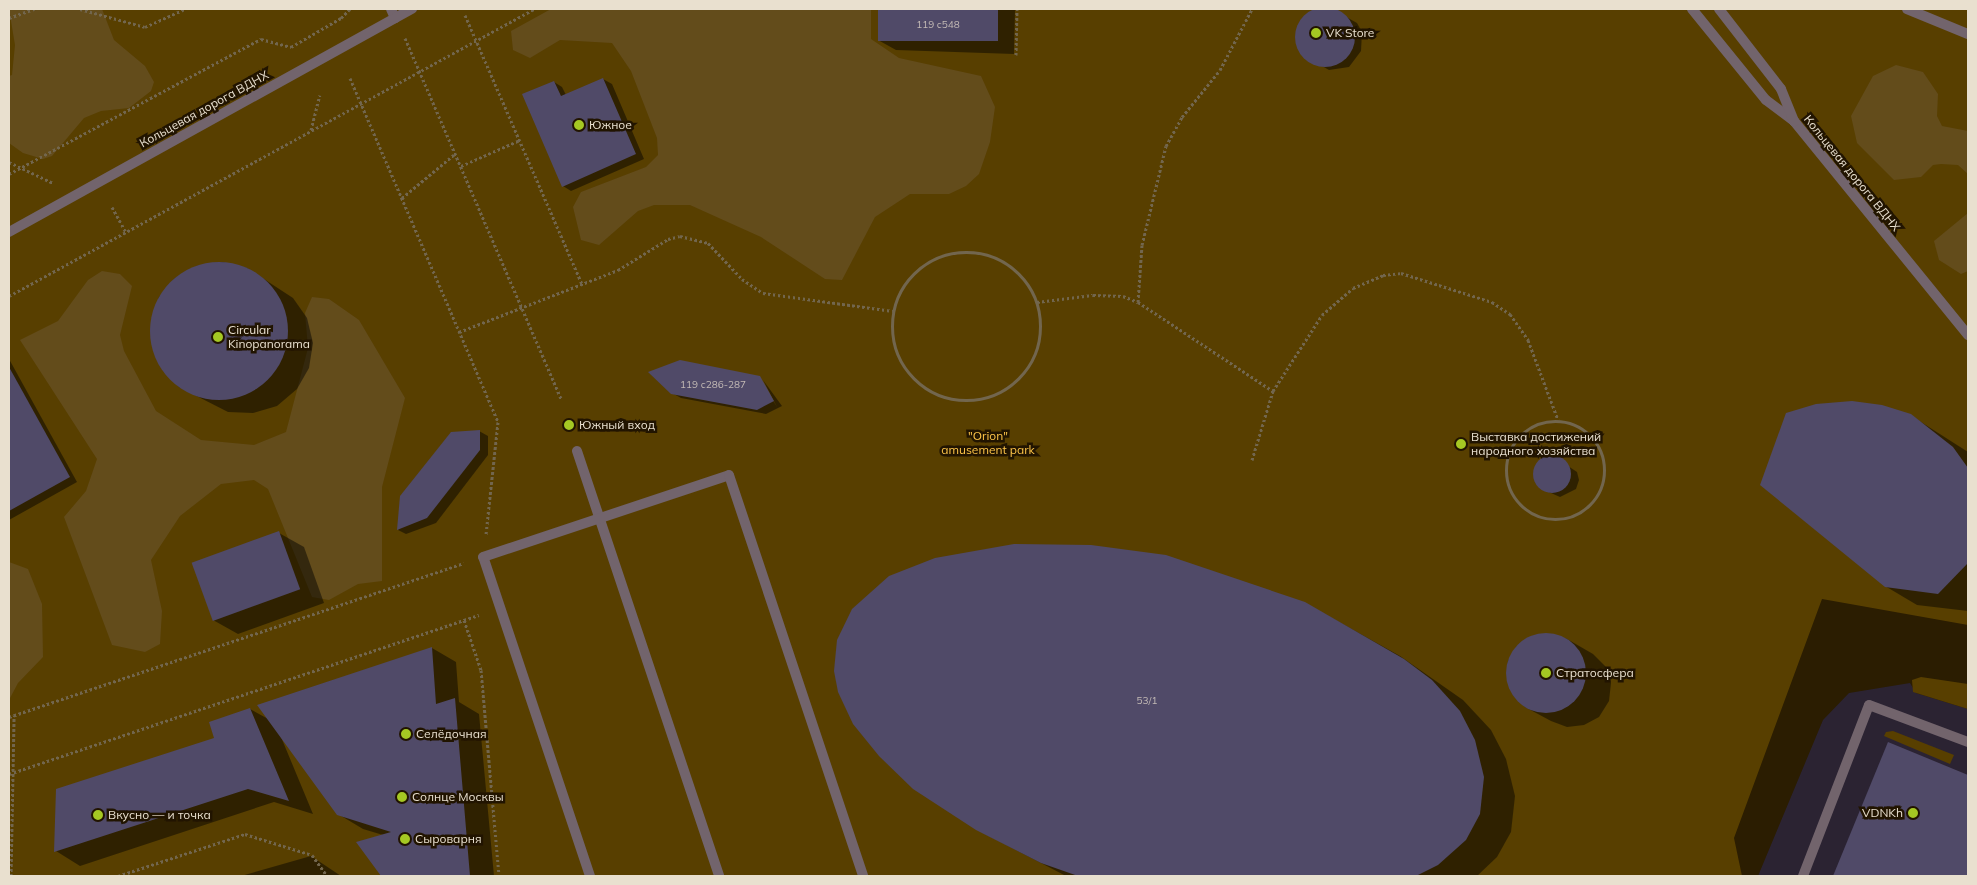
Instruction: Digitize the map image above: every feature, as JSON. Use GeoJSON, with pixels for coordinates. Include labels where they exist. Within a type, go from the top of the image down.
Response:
{"type":"FeatureCollection","features":[{"type":"Feature","properties":{"kind":"street","name":"Кольцевая дорога ВДНХ"},"geometry":{"type":"LineString","coordinates":[[9,232],[393,13],[412,9]]}},
{"type":"Feature","properties":{"kind":"street","name":"Кольцевая дорога ВДНХ"},"geometry":{"type":"LineString","coordinates":[[1692,9],[1766,100],[1794,122],[1968,335]]}},
{"type":"Feature","properties":{"kind":"street"},"geometry":{"type":"LineString","coordinates":[[1719,9],[1781,89],[1794,122]]}},
{"type":"Feature","properties":{"kind":"street"},"geometry":{"type":"LineString","coordinates":[[1907,9],[1968,34]]}},
{"type":"Feature","properties":{"kind":"street"},"geometry":{"type":"LineString","coordinates":[[577,451],[719,876]]}},
{"type":"Feature","properties":{"kind":"street"},"geometry":{"type":"LineString","coordinates":[[590,876],[483,557],[729,475],[863,876]]}},
{"type":"Feature","properties":{"kind":"street"},"geometry":{"type":"LineString","coordinates":[[1803,876],[1869,705],[1968,742]]}},
{"type":"Feature","properties":{"kind":"path"},"geometry":{"type":"LineString","coordinates":[[9,18],[34,9]]}},
{"type":"Feature","properties":{"kind":"path"},"geometry":{"type":"LineString","coordinates":[[80,9],[145,27],[185,9]]}},
{"type":"Feature","properties":{"kind":"path"},"geometry":{"type":"LineString","coordinates":[[9,174],[262,38],[291,47],[341,18],[350,9]]}},
{"type":"Feature","properties":{"kind":"path"},"geometry":{"type":"LineString","coordinates":[[9,296],[534,9]]}},
{"type":"Feature","properties":{"kind":"path"},"geometry":{"type":"LineString","coordinates":[[1016,55],[1018,9]]}},
{"type":"Feature","properties":{"kind":"path"},"geometry":{"type":"LineString","coordinates":[[1138,302],[1142,245],[1149,207],[1166,146],[1182,117],[1220,70],[1252,9]]}},
{"type":"Feature","properties":{"kind":"path"},"geometry":{"type":"LineString","coordinates":[[393,13],[462,166],[561,400]]}},
{"type":"Feature","properties":{"kind":"path"},"geometry":{"type":"LineString","coordinates":[[465,15],[582,284]]}},
{"type":"Feature","properties":{"kind":"path"},"geometry":{"type":"LineString","coordinates":[[9,717],[483,557],[498,422],[350,78]]}},
{"type":"Feature","properties":{"kind":"path"},"geometry":{"type":"LineString","coordinates":[[311,131],[320,94]]}},
{"type":"Feature","properties":{"kind":"path"},"geometry":{"type":"LineString","coordinates":[[462,166],[520,140]]}},
{"type":"Feature","properties":{"kind":"path"},"geometry":{"type":"LineString","coordinates":[[402,198],[456,153]]}},
{"type":"Feature","properties":{"kind":"path"},"geometry":{"type":"LineString","coordinates":[[9,162],[76,194]]}},
{"type":"Feature","properties":{"kind":"path"},"geometry":{"type":"LineString","coordinates":[[112,207],[126,232]]}},
{"type":"Feature","properties":{"kind":"path"},"geometry":{"type":"LineString","coordinates":[[459,332],[626,266],[668,239],[691,236],[708,243],[742,279],[763,292],[893,311]]}},
{"type":"Feature","properties":{"kind":"path"},"geometry":{"type":"LineString","coordinates":[[962,252],[981,253],[1008,265],[1028,285],[1037,302],[1040,321],[1033,359],[1007,388],[970,400],[951,399],[917,381],[896,349],[892,330],[893,311],[910,276],[943,255],[962,252]]}},
{"type":"Feature","properties":{"kind":"path"},"geometry":{"type":"LineString","coordinates":[[1252,460],[1273,390],[1292,358],[1335,301],[1371,279],[1401,273],[1492,302],[1510,314],[1528,340],[1558,420]]}},
{"type":"Feature","properties":{"kind":"path"},"geometry":{"type":"LineString","coordinates":[[1037,302],[1110,294],[1138,302],[1273,390]]}},
{"type":"Feature","properties":{"kind":"path"},"geometry":{"type":"LineString","coordinates":[[1558,420],[1576,425],[1591,435],[1601,450],[1605,468],[1602,486],[1593,502],[1579,514],[1562,520],[1543,519],[1526,512],[1513,498],[1506,481],[1506,463],[1512,446],[1523,432],[1540,423],[1558,420]]}},
{"type":"Feature","properties":{"kind":"path"},"geometry":{"type":"LineString","coordinates":[[11,774],[500,608]]}},
{"type":"Feature","properties":{"kind":"path"},"geometry":{"type":"LineString","coordinates":[[464,620],[481,670],[499,876]]}},
{"type":"Feature","properties":{"kind":"path"},"geometry":{"type":"LineString","coordinates":[[11,876],[11,774],[14,716]]}},
{"type":"Feature","properties":{"kind":"path"},"geometry":{"type":"LineString","coordinates":[[118,876],[246,834],[312,855],[327,876]]}},
{"type":"Feature","properties":{"kind":"shaded area"},"geometry":{"type":"Polygon","coordinates":[[[9,9],[102,9],[114,40],[145,66],[154,82],[151,91],[129,108],[101,111],[84,118],[52,156],[43,159],[23,153],[9,143],[9,76],[12,75],[15,45],[9,9]]]}},
{"type":"Feature","properties":{"kind":"shaded area"},"geometry":{"type":"Polygon","coordinates":[[[551,9],[871,9],[871,39],[899,58],[981,76],[995,107],[990,142],[979,174],[966,186],[949,194],[910,194],[875,217],[842,280],[825,279],[761,237],[690,205],[654,205],[638,211],[599,245],[581,240],[573,207],[581,192],[646,167],[658,155],[657,138],[631,71],[612,43],[560,40],[530,58],[513,50],[511,31],[551,9]]]}},
{"type":"Feature","properties":{"kind":"shaded area"},"geometry":{"type":"Polygon","coordinates":[[[1896,65],[1923,72],[1938,94],[1937,116],[1942,126],[1968,131],[1968,174],[1958,165],[1941,164],[1933,165],[1921,177],[1894,180],[1857,143],[1851,116],[1873,76],[1896,65]]]}},
{"type":"Feature","properties":{"kind":"shaded area"},"geometry":{"type":"Polygon","coordinates":[[[1968,213],[1968,271],[1961,274],[1939,260],[1934,241],[1968,213]]]}},
{"type":"Feature","properties":{"kind":"shaded area"},"geometry":{"type":"Polygon","coordinates":[[[102,271],[120,274],[132,286],[120,335],[124,351],[156,411],[201,440],[254,445],[286,432],[308,348],[305,313],[312,297],[329,299],[359,320],[405,398],[382,487],[382,581],[358,584],[329,600],[312,597],[268,489],[254,480],[221,484],[180,516],[151,560],[162,611],[160,644],[145,652],[112,645],[64,517],[86,491],[97,459],[20,340],[58,321],[88,280],[102,271]]]}},
{"type":"Feature","properties":{"kind":"shaded area"},"geometry":{"type":"Polygon","coordinates":[[[9,562],[28,569],[42,604],[43,657],[18,683],[9,700],[9,562]]]}},
{"type":"Feature","properties":{"kind":"shaded area"},"geometry":{"type":"Polygon","coordinates":[[[1910,683],[1916,693],[1968,709],[1968,876],[1758,876],[1823,720],[1849,693],[1910,683]]]}},
{"type":"Feature","properties":{"kind":"green space","name":"\"Orion\" amusement park"},"geometry":{"type":"Polygon","coordinates":[[[9,9],[1968,9],[1968,625],[1822,599],[1734,838],[1742,876],[9,876],[9,9]]]}},
{"type":"Feature","properties":{"kind":"green space"},"geometry":{"type":"Polygon","coordinates":[[[1921,677],[1968,684],[1968,709],[1913,692],[1912,680],[1921,677]]]}},
{"type":"Feature","properties":{"kind":"green space"},"geometry":{"type":"Polygon","coordinates":[[[1893,731],[1954,755],[1950,764],[1884,736],[1886,732],[1893,731]]]}},
{"type":"Feature","properties":{"kind":"building"},"geometry":{"type":"Polygon","coordinates":[[[1325,7],[1341,12],[1346,16],[1350,21],[1355,37],[1350,53],[1346,58],[1341,62],[1325,67],[1309,62],[1304,58],[1300,53],[1295,37],[1300,21],[1304,16],[1309,12],[1325,7]]]}},
{"type":"Feature","properties":{"kind":"building"},"geometry":{"type":"Polygon","coordinates":[[[878,9],[998,9],[998,41],[878,41],[878,9]]]}},
{"type":"Feature","properties":{"kind":"building","name":"Южное"},"geometry":{"type":"Polygon","coordinates":[[[603,78],[636,154],[562,187],[522,94],[554,81],[561,96],[603,78]]]}},
{"type":"Feature","properties":{"kind":"building","name":"Circular Kinopanorama"},"geometry":{"type":"Polygon","coordinates":[[[219,262],[245,267],[268,282],[283,305],[288,331],[283,357],[268,380],[245,395],[219,400],[193,395],[170,380],[155,357],[150,331],[155,305],[170,282],[193,267],[219,262]]]}},
{"type":"Feature","properties":{"kind":"building"},"geometry":{"type":"Polygon","coordinates":[[[680,360],[760,376],[774,401],[757,410],[671,394],[648,372],[680,360]]]}},
{"type":"Feature","properties":{"kind":"building"},"geometry":{"type":"Polygon","coordinates":[[[9,367],[70,477],[9,511],[9,367]]]}},
{"type":"Feature","properties":{"kind":"building"},"geometry":{"type":"Polygon","coordinates":[[[1852,401],[1882,405],[1911,414],[1953,447],[1968,468],[1968,563],[1938,594],[1885,587],[1760,485],[1786,413],[1816,404],[1852,401]]]}},
{"type":"Feature","properties":{"kind":"building"},"geometry":{"type":"Polygon","coordinates":[[[480,430],[480,450],[427,518],[397,530],[400,496],[451,432],[480,430]]]}},
{"type":"Feature","properties":{"kind":"building"},"geometry":{"type":"Polygon","coordinates":[[[1552,455],[1565,461],[1571,474],[1565,487],[1552,493],[1539,487],[1533,474],[1539,461],[1552,455]]]}},
{"type":"Feature","properties":{"kind":"building"},"geometry":{"type":"Polygon","coordinates":[[[279,531],[300,589],[213,621],[192,563],[279,531]]]}},
{"type":"Feature","properties":{"kind":"building"},"geometry":{"type":"Polygon","coordinates":[[[1014,544],[1091,545],[1166,555],[1305,602],[1404,659],[1432,680],[1460,711],[1475,740],[1484,777],[1480,814],[1466,840],[1438,865],[1416,876],[1078,876],[1041,863],[976,830],[913,789],[879,756],[853,724],[838,692],[834,671],[837,640],[852,609],[889,576],[935,558],[1014,544]]]}},
{"type":"Feature","properties":{"kind":"building","name":"Стратосфера"},"geometry":{"type":"Polygon","coordinates":[[[1538,633],[1554,633],[1575,644],[1586,665],[1586,681],[1575,702],[1554,713],[1538,713],[1524,707],[1512,695],[1506,681],[1506,665],[1512,651],[1524,639],[1538,633]]]}},
{"type":"Feature","properties":{"kind":"building"},"geometry":{"type":"Polygon","coordinates":[[[432,647],[436,704],[455,698],[470,876],[381,876],[356,842],[391,832],[337,815],[257,705],[432,647]]]}},
{"type":"Feature","properties":{"kind":"building"},"geometry":{"type":"Polygon","coordinates":[[[250,708],[289,801],[248,789],[54,852],[56,789],[214,738],[209,722],[250,708]]]}},
{"type":"Feature","properties":{"kind":"building","name":"VDNKh"},"geometry":{"type":"Polygon","coordinates":[[[1888,742],[1968,775],[1968,876],[1833,876],[1888,742]]]}},
{"type":"Feature","properties":{"kind":"place","name":"VK Store"},"geometry":{"type":"Point","coordinates":[1316,33]}},
{"type":"Feature","properties":{"kind":"place","name":"Южное"},"geometry":{"type":"Point","coordinates":[579,125]}},
{"type":"Feature","properties":{"kind":"place","name":"Circular Kinopanorama"},"geometry":{"type":"Point","coordinates":[218,337]}},
{"type":"Feature","properties":{"kind":"place","name":"Южный вход"},"geometry":{"type":"Point","coordinates":[569,425]}},
{"type":"Feature","properties":{"kind":"place","name":"Выставка достижений народного хозяйства"},"geometry":{"type":"Point","coordinates":[1461,444]}},
{"type":"Feature","properties":{"kind":"place","name":"Стратосфера"},"geometry":{"type":"Point","coordinates":[1546,673]}},
{"type":"Feature","properties":{"kind":"place","name":"Селёдочная"},"geometry":{"type":"Point","coordinates":[406,734]}},
{"type":"Feature","properties":{"kind":"place","name":"Солнце Москвы"},"geometry":{"type":"Point","coordinates":[402,797]}},
{"type":"Feature","properties":{"kind":"place","name":"VDNKh"},"geometry":{"type":"Point","coordinates":[1913,813]}},
{"type":"Feature","properties":{"kind":"place","name":"Вкусно — и точка"},"geometry":{"type":"Point","coordinates":[98,815]}},
{"type":"Feature","properties":{"kind":"place","name":"Сыроварня"},"geometry":{"type":"Point","coordinates":[405,839]}}]}
